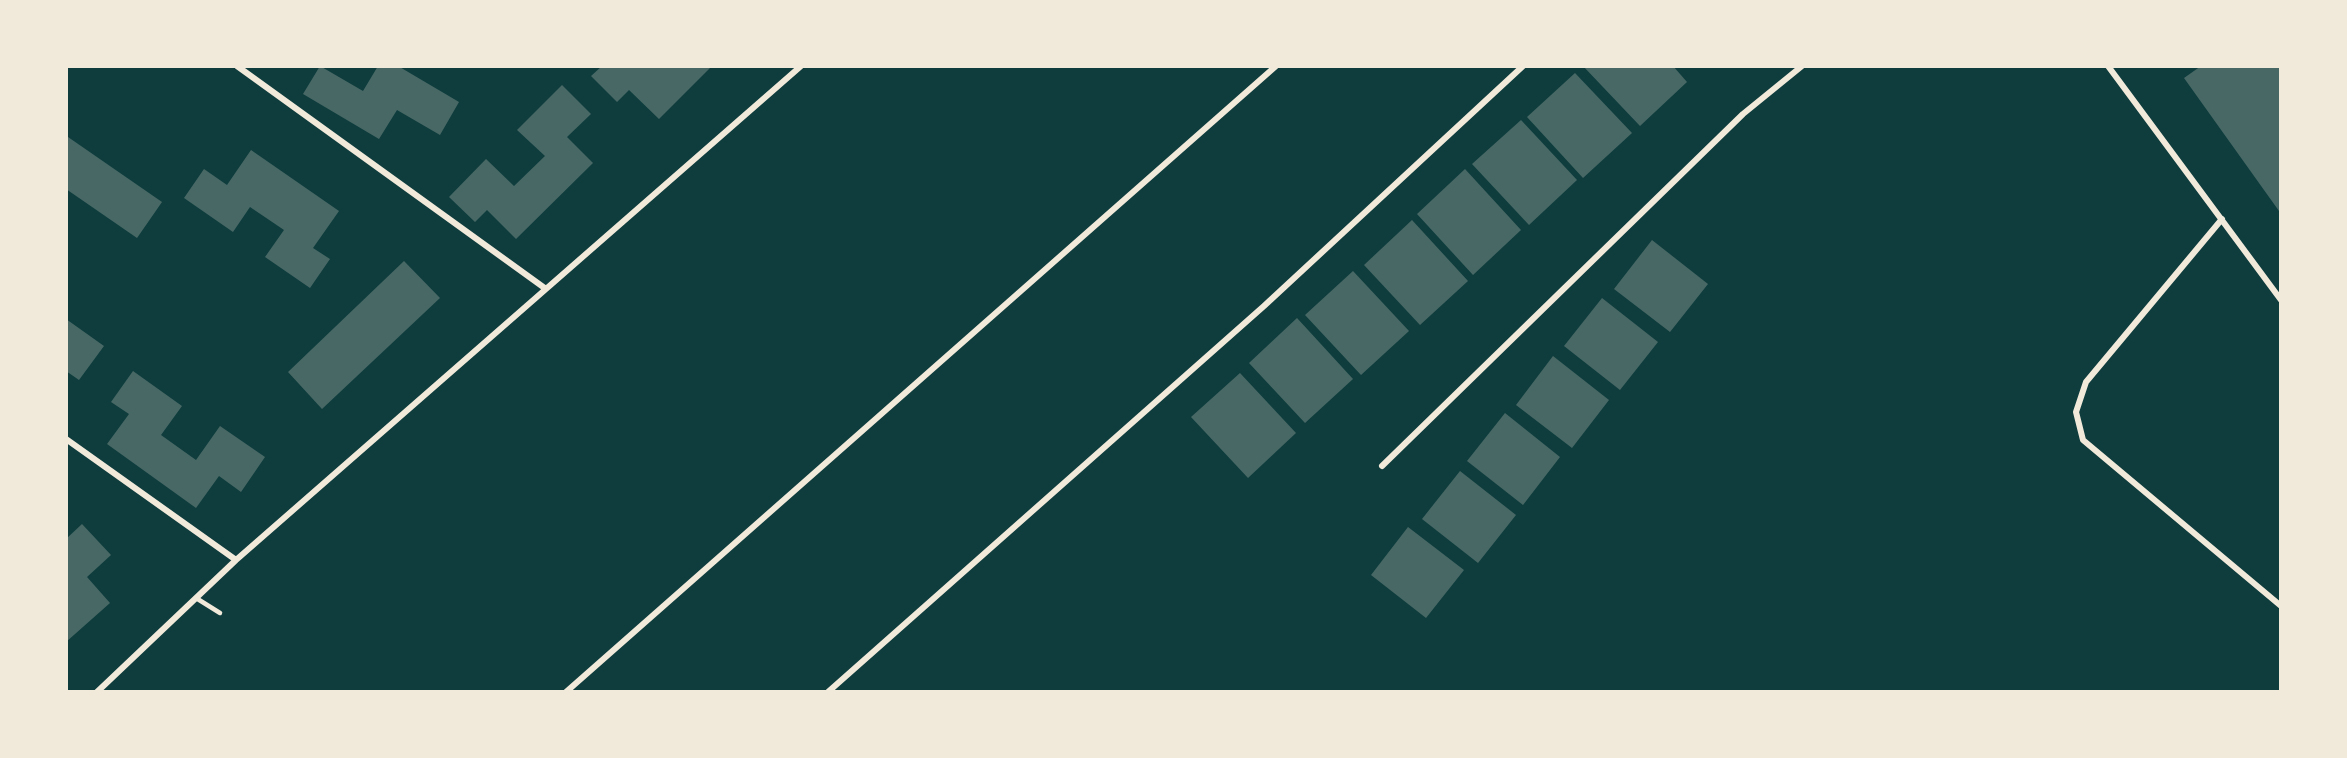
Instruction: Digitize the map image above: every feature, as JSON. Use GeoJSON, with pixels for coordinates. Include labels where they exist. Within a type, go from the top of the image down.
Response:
{"type":"FeatureCollection","features":[{"type":"Feature","properties":{"kind":"street"},"geometry":{"type":"LineString","coordinates":[[237,66],[546,289]]}},
{"type":"Feature","properties":{"kind":"street"},"geometry":{"type":"LineString","coordinates":[[97,692],[236,560],[801,66]]}},
{"type":"Feature","properties":{"kind":"street"},"geometry":{"type":"LineString","coordinates":[[566,692],[1276,66]]}},
{"type":"Feature","properties":{"kind":"street"},"geometry":{"type":"LineString","coordinates":[[828,692],[1264,306],[1523,66]]}},
{"type":"Feature","properties":{"kind":"street"},"geometry":{"type":"LineString","coordinates":[[1382,466],[1743,114],[1802,66]]}},
{"type":"Feature","properties":{"kind":"street"},"geometry":{"type":"LineString","coordinates":[[2108,66],[2281,300]]}},
{"type":"Feature","properties":{"kind":"street"},"geometry":{"type":"LineString","coordinates":[[2222,219],[2086,382],[2076,412],[2083,440],[2281,606]]}},
{"type":"Feature","properties":{"kind":"street"},"geometry":{"type":"LineString","coordinates":[[66,439],[236,560]]}},
{"type":"Feature","properties":{"kind":"lane"},"geometry":{"type":"LineString","coordinates":[[196,598],[220,613]]}},
{"type":"Feature","properties":{"kind":"building"},"geometry":{"type":"Polygon","coordinates":[[[320,66],[363,91],[378,66],[398,66],[459,102],[440,135],[397,110],[379,139],[303,94],[320,66]]]}},
{"type":"Feature","properties":{"kind":"building"},"geometry":{"type":"Polygon","coordinates":[[[602,66],[712,66],[659,119],[629,90],[617,102],[591,76],[602,66]]]}},
{"type":"Feature","properties":{"kind":"building"},"geometry":{"type":"Polygon","coordinates":[[[1583,66],[1673,66],[1687,82],[1640,126],[1583,66]]]}},
{"type":"Feature","properties":{"kind":"building"},"geometry":{"type":"Polygon","coordinates":[[[2201,66],[2281,66],[2281,209],[2279,211],[2184,78],[2201,66]]]}},
{"type":"Feature","properties":{"kind":"building"},"geometry":{"type":"Polygon","coordinates":[[[1575,73],[1632,133],[1583,178],[1527,117],[1575,73]]]}},
{"type":"Feature","properties":{"kind":"building"},"geometry":{"type":"Polygon","coordinates":[[[562,85],[591,114],[567,137],[593,163],[516,239],[487,210],[475,222],[449,197],[486,159],[514,186],[545,156],[517,130],[562,85]]]}},
{"type":"Feature","properties":{"kind":"building"},"geometry":{"type":"Polygon","coordinates":[[[1521,120],[1577,180],[1529,225],[1472,164],[1521,120]]]}},
{"type":"Feature","properties":{"kind":"building"},"geometry":{"type":"Polygon","coordinates":[[[68,137],[162,202],[137,238],[66,189],[68,137]]]}},
{"type":"Feature","properties":{"kind":"building"},"geometry":{"type":"Polygon","coordinates":[[[251,150],[339,211],[313,248],[330,259],[310,288],[265,257],[284,230],[250,207],[233,232],[184,198],[204,169],[227,185],[251,150]]]}},
{"type":"Feature","properties":{"kind":"building"},"geometry":{"type":"Polygon","coordinates":[[[1465,169],[1521,230],[1473,275],[1417,214],[1465,169]]]}},
{"type":"Feature","properties":{"kind":"building"},"geometry":{"type":"Polygon","coordinates":[[[1412,220],[1468,281],[1420,325],[1364,265],[1412,220]]]}},
{"type":"Feature","properties":{"kind":"building"},"geometry":{"type":"Polygon","coordinates":[[[1652,240],[1708,284],[1670,332],[1614,289],[1652,240]]]}},
{"type":"Feature","properties":{"kind":"building"},"geometry":{"type":"Polygon","coordinates":[[[404,261],[440,298],[322,409],[288,372],[404,261]]]}},
{"type":"Feature","properties":{"kind":"building"},"geometry":{"type":"Polygon","coordinates":[[[1353,271],[1409,331],[1361,375],[1305,315],[1353,271]]]}},
{"type":"Feature","properties":{"kind":"building"},"geometry":{"type":"Polygon","coordinates":[[[1602,298],[1658,342],[1620,390],[1564,346],[1602,298]]]}},
{"type":"Feature","properties":{"kind":"building"},"geometry":{"type":"Polygon","coordinates":[[[1297,318],[1353,379],[1305,423],[1249,363],[1297,318]]]}},
{"type":"Feature","properties":{"kind":"building"},"geometry":{"type":"Polygon","coordinates":[[[66,319],[104,346],[79,380],[66,371],[66,319]]]}},
{"type":"Feature","properties":{"kind":"building"},"geometry":{"type":"Polygon","coordinates":[[[1553,356],[1609,400],[1572,448],[1516,405],[1553,356]]]}},
{"type":"Feature","properties":{"kind":"building"},"geometry":{"type":"Polygon","coordinates":[[[133,371],[182,406],[161,435],[196,460],[220,426],[265,457],[241,492],[219,476],[196,508],[107,444],[129,414],[111,402],[133,371]]]}},
{"type":"Feature","properties":{"kind":"building"},"geometry":{"type":"Polygon","coordinates":[[[1240,373],[1296,433],[1248,478],[1191,417],[1240,373]]]}},
{"type":"Feature","properties":{"kind":"building"},"geometry":{"type":"Polygon","coordinates":[[[1505,413],[1560,457],[1523,505],[1467,461],[1505,413]]]}},
{"type":"Feature","properties":{"kind":"building"},"geometry":{"type":"Polygon","coordinates":[[[1460,471],[1516,515],[1478,563],[1422,519],[1460,471]]]}},
{"type":"Feature","properties":{"kind":"building"},"geometry":{"type":"Polygon","coordinates":[[[82,524],[111,555],[87,577],[110,603],[66,642],[66,539],[82,524]]]}},
{"type":"Feature","properties":{"kind":"building"},"geometry":{"type":"Polygon","coordinates":[[[1408,527],[1464,570],[1426,618],[1371,575],[1408,527]]]}}]}
